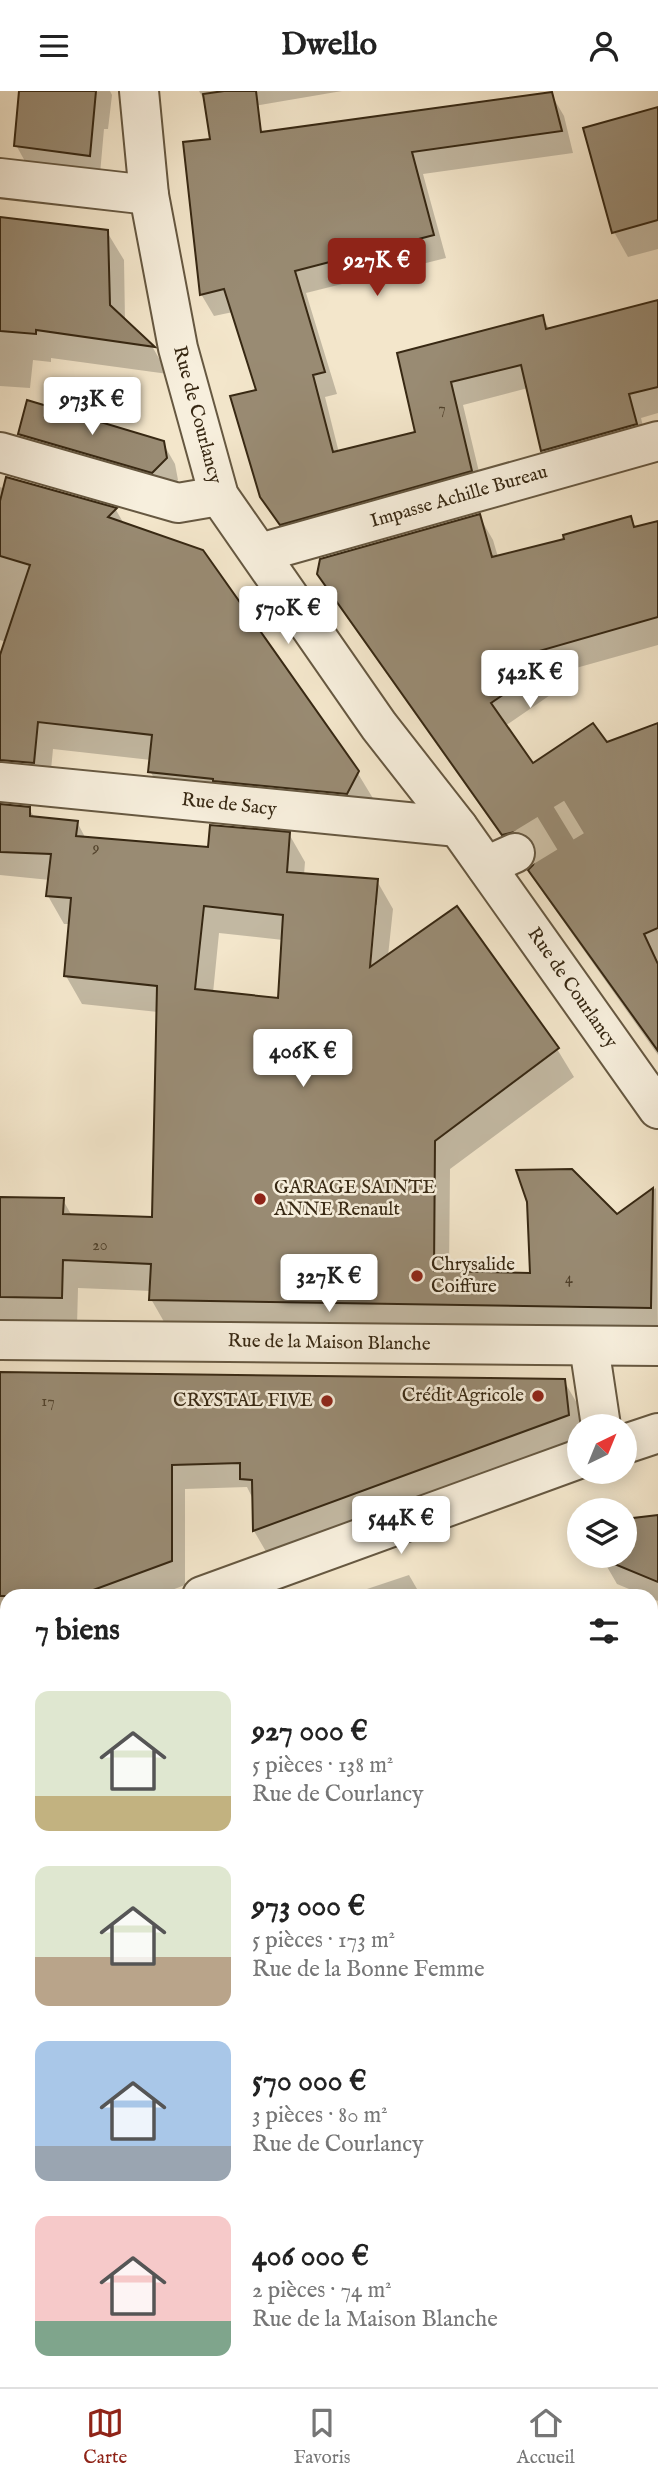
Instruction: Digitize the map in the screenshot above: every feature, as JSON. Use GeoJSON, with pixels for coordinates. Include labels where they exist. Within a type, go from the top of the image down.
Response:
{"type":"FeatureCollection","features":[{"type":"Feature","properties":{"kind":"street","name":"Rue de Courlancy"},"geometry":{"type":"LineString","coordinates":[[139,91],[149,195],[178,348],[219,496],[379,726],[458,827],[500,860],[658,1109]]}},
{"type":"Feature","properties":{"kind":"street"},"geometry":{"type":"LineString","coordinates":[[0,178],[149,195]]}},
{"type":"Feature","properties":{"kind":"street","name":"Impasse Achille Bureau"},"geometry":{"type":"LineString","coordinates":[[260,553],[658,441]]}},
{"type":"Feature","properties":{"kind":"street"},"geometry":{"type":"LineString","coordinates":[[0,452],[178,503],[219,496]]}},
{"type":"Feature","properties":{"kind":"street","name":"Rue de Sacy"},"geometry":{"type":"LineString","coordinates":[[0,782],[458,827]]}},
{"type":"Feature","properties":{"kind":"street","name":"Rue de la Maison Blanche"},"geometry":{"type":"LineString","coordinates":[[0,1340],[658,1346]]}},
{"type":"Feature","properties":{"kind":"street"},"geometry":{"type":"LineString","coordinates":[[589,1346],[599,1414]]}},
{"type":"Feature","properties":{"kind":"street"},"geometry":{"type":"LineString","coordinates":[[637,1440],[658,1433]]}},
{"type":"Feature","properties":{"kind":"street"},"geometry":{"type":"LineString","coordinates":[[220,1589],[567,1463]]}},
{"type":"Feature","properties":{"kind":"building"},"geometry":{"type":"Polygon","coordinates":[[[19,91],[96,91],[90,156],[14,146],[19,91]]]}},
{"type":"Feature","properties":{"kind":"building"},"geometry":{"type":"Polygon","coordinates":[[[256,91],[261,132],[552,92],[562,131],[412,152],[434,235],[295,271],[325,372],[313,375],[333,452],[415,432],[397,353],[543,315],[546,329],[658,300],[658,387],[629,394],[637,424],[541,451],[521,365],[451,382],[472,471],[280,525],[260,497],[230,396],[256,390],[224,289],[200,295],[183,142],[210,139],[203,94],[256,91]]]}},
{"type":"Feature","properties":{"kind":"building"},"geometry":{"type":"Polygon","coordinates":[[[658,107],[658,220],[612,233],[583,128],[658,107]]]}},
{"type":"Feature","properties":{"kind":"building"},"geometry":{"type":"Polygon","coordinates":[[[0,217],[108,230],[110,305],[155,347],[36,330],[36,334],[0,331],[0,217]]]}},
{"type":"Feature","properties":{"kind":"building"},"geometry":{"type":"Polygon","coordinates":[[[27,400],[164,441],[167,458],[152,473],[18,434],[27,400]]]}},
{"type":"Feature","properties":{"kind":"building"},"geometry":{"type":"Polygon","coordinates":[[[6,477],[117,508],[108,517],[203,550],[359,771],[347,794],[148,772],[152,735],[38,722],[34,763],[0,760],[0,655],[30,565],[0,556],[0,501],[6,477]]]}},
{"type":"Feature","properties":{"kind":"building"},"geometry":{"type":"Polygon","coordinates":[[[480,514],[492,557],[564,539],[563,535],[631,516],[634,527],[658,521],[658,617],[539,651],[547,665],[491,703],[533,763],[593,723],[607,742],[658,723],[658,928],[644,934],[658,964],[658,1051],[528,870],[537,856],[535,843],[518,831],[502,835],[317,574],[320,559],[480,514]]]}},
{"type":"Feature","properties":{"kind":"building"},"geometry":{"type":"Polygon","coordinates":[[[0,804],[30,807],[30,816],[78,821],[76,836],[208,847],[210,825],[290,832],[287,872],[378,879],[370,967],[457,906],[559,1048],[435,1141],[434,1271],[530,1273],[527,1202],[516,1170],[572,1169],[617,1214],[653,1188],[651,1308],[149,1300],[151,1264],[63,1260],[62,1298],[0,1297],[0,1197],[64,1198],[63,1214],[152,1217],[157,986],[64,976],[71,898],[46,896],[51,854],[0,852],[0,804]],[[204,906],[195,989],[278,998],[283,915],[204,906]]]}},
{"type":"Feature","properties":{"kind":"building"},"geometry":{"type":"Polygon","coordinates":[[[0,1372],[565,1379],[567,1416],[253,1531],[252,1480],[240,1479],[240,1463],[172,1465],[172,1561],[96,1589],[0,1589],[0,1372]]]}},
{"type":"Feature","properties":{"kind":"building"},"geometry":{"type":"Polygon","coordinates":[[[658,1515],[658,1582],[624,1568],[637,1568],[637,1518],[658,1515]]]}},
{"type":"Feature","properties":{"kind":"tunnel"},"geometry":{"type":"LineString","coordinates":[[515,853],[574,817]]}},
{"type":"Feature","properties":{"kind":"place","name":"GARAGE SAINTE ANNE Renault"},"geometry":{"type":"Point","coordinates":[260,1199]}},
{"type":"Feature","properties":{"kind":"place","name":"Chrysalide Coiffure"},"geometry":{"type":"Point","coordinates":[417,1276]}},
{"type":"Feature","properties":{"kind":"place","name":"Crédit Agricole"},"geometry":{"type":"Point","coordinates":[538,1396]}},
{"type":"Feature","properties":{"kind":"place","name":"CRYSTAL FIVE"},"geometry":{"type":"Point","coordinates":[327,1401]}}]}
